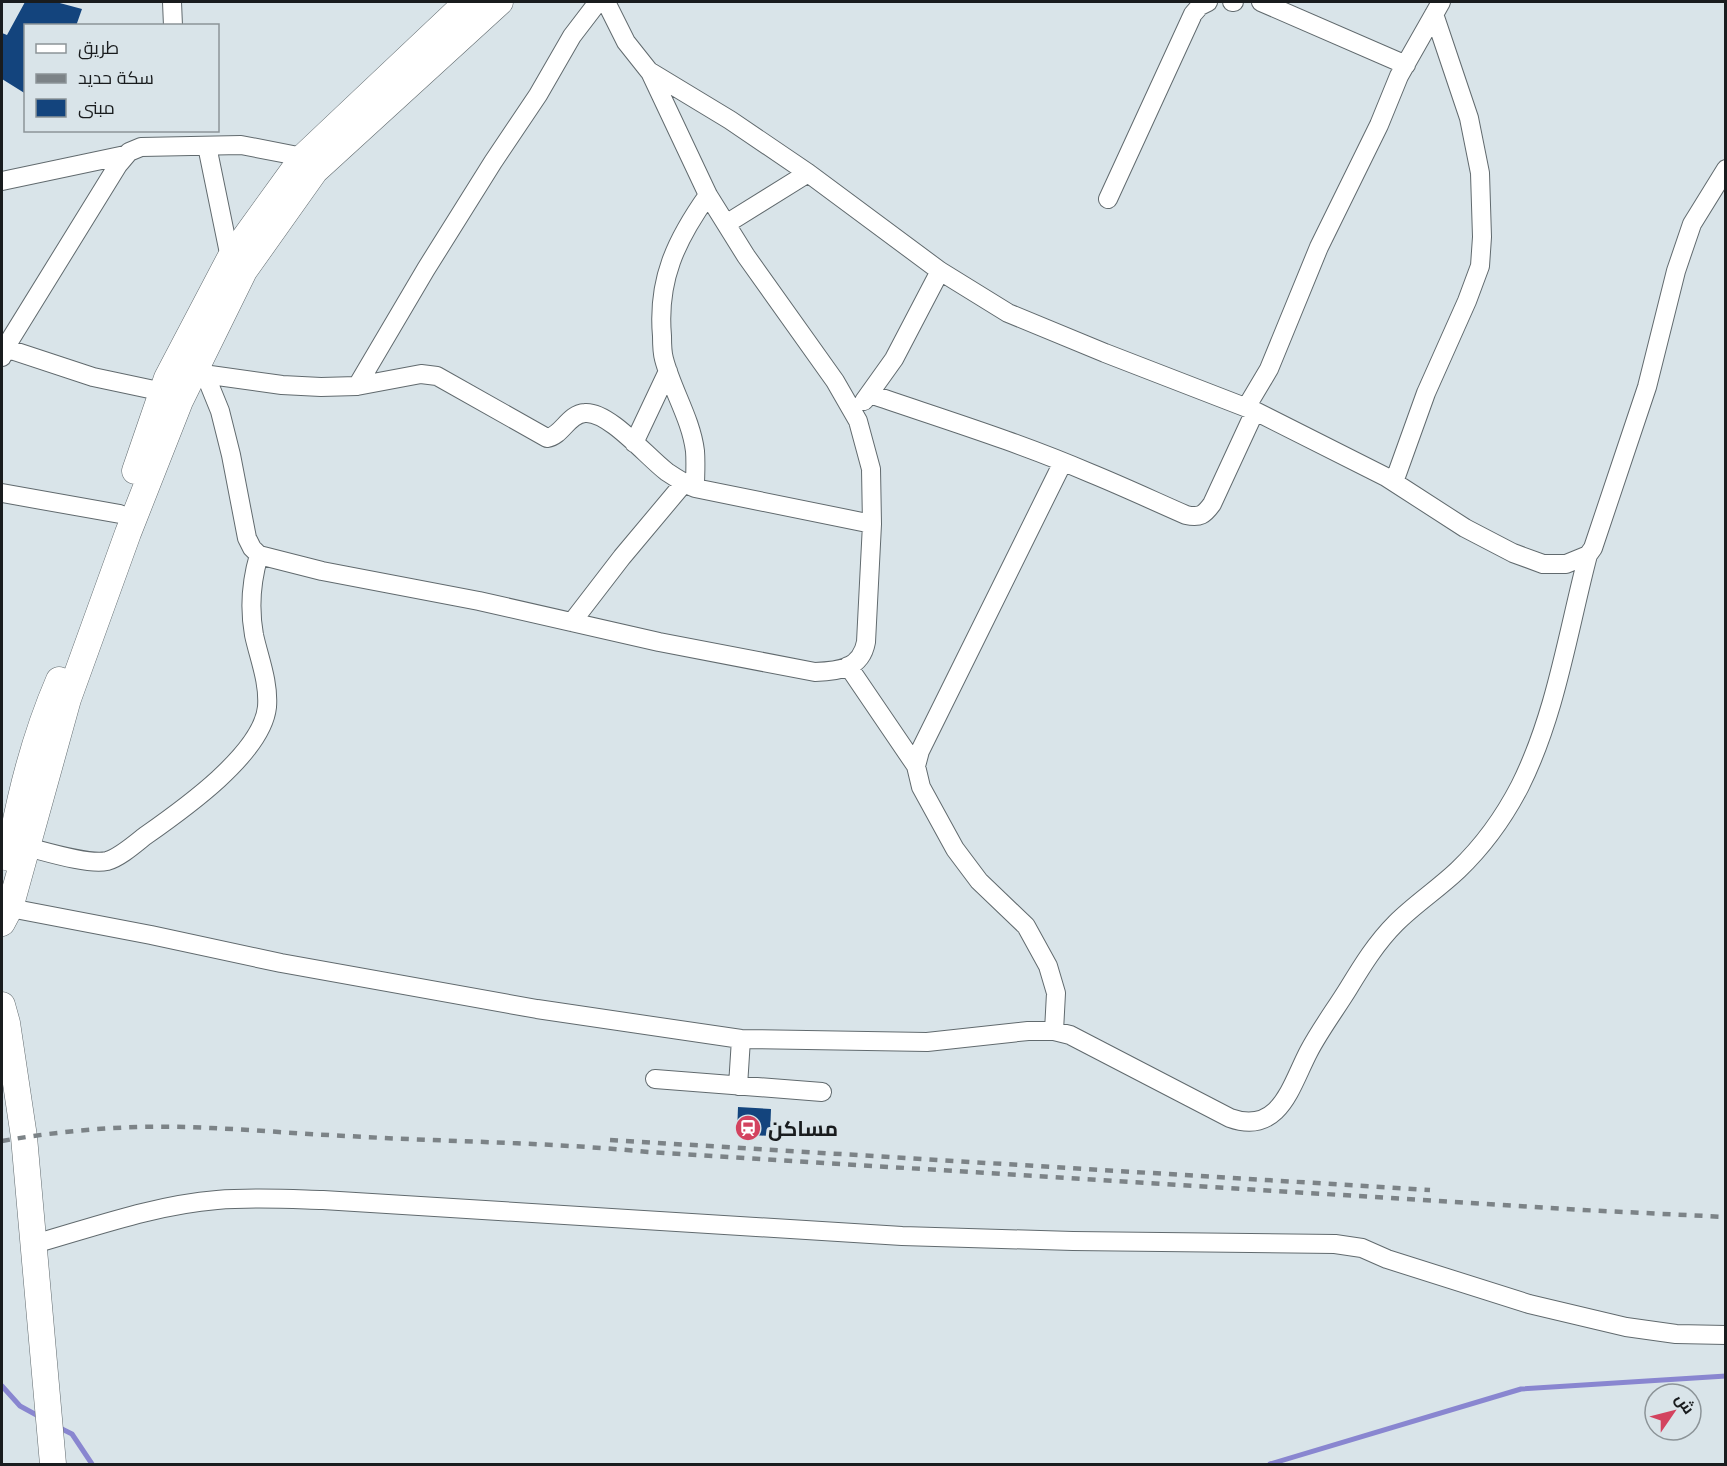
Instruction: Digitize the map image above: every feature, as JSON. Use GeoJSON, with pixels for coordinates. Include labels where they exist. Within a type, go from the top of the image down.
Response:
{"type":"FeatureCollection","features":[{"type":"Feature","properties":{"kind":"street"},"geometry":{"type":"LineString","coordinates":[[172,2],[173,24]]}},
{"type":"Feature","properties":{"kind":"street"},"geometry":{"type":"LineString","coordinates":[[190,371],[230,258],[303,157],[467,2]]}},
{"type":"Feature","properties":{"kind":"street"},"geometry":{"type":"LineString","coordinates":[[4,906],[7,867],[26,772],[120,514],[172,394],[190,371],[244,271],[315,171],[500,2]]}},
{"type":"Feature","properties":{"kind":"street"},"geometry":{"type":"LineString","coordinates":[[357,386],[426,269],[538,95],[572,36],[598,2]]}},
{"type":"Feature","properties":{"kind":"street"},"geometry":{"type":"LineString","coordinates":[[190,371],[220,411],[231,455],[246,538],[259,555],[322,571],[479,601],[659,642],[815,672],[832,671],[858,660],[865,646],[872,524],[871,469],[858,421],[835,381],[746,256],[708,195],[649,71],[626,42],[606,2]]}},
{"type":"Feature","properties":{"kind":"street"},"geometry":{"type":"LineString","coordinates":[[1108,199],[1193,14],[1200,6],[1208,2]]}},
{"type":"Feature","properties":{"kind":"street"},"geometry":{"type":"LineString","coordinates":[[1261,2],[1406,65]]}},
{"type":"Feature","properties":{"kind":"street"},"geometry":{"type":"LineString","coordinates":[[870,394],[1000,438],[1089,472],[1186,516],[1196,518],[1202,516],[1212,504],[1221,486],[1251,408],[1319,247],[1406,65],[1438,8]]}},
{"type":"Feature","properties":{"kind":"street"},"geometry":{"type":"LineString","coordinates":[[1394,482],[1426,393],[1467,302],[1480,266],[1482,237],[1480,173],[1469,118],[1438,8]]}},
{"type":"Feature","properties":{"kind":"street"},"geometry":{"type":"LineString","coordinates":[[649,71],[730,120],[808,173],[940,271],[1018,317],[1105,353],[1251,408],[1394,482],[1465,528],[1513,553],[1543,564],[1566,564],[1588,555]]}},
{"type":"Feature","properties":{"kind":"street"},"geometry":{"type":"LineString","coordinates":[[2,181],[125,155],[141,147],[214,141],[303,157]]}},
{"type":"Feature","properties":{"kind":"street"},"geometry":{"type":"LineString","coordinates":[[214,141],[230,258]]}},
{"type":"Feature","properties":{"kind":"street"},"geometry":{"type":"LineString","coordinates":[[125,155],[3,351],[93,377],[172,394]]}},
{"type":"Feature","properties":{"kind":"street"},"geometry":{"type":"LineString","coordinates":[[4,906],[281,963],[537,1009],[741,1039],[927,1042],[1028,1031],[1054,1031],[1070,1035],[1230,1118],[1255,1123],[1277,1110],[1286,1099],[1310,1049],[1378,944],[1396,923],[1459,869],[1499,823],[1515,794],[1539,740],[1554,694],[1588,555],[1597,538],[1647,387],[1676,271],[1692,224],[1725,170]]}},
{"type":"Feature","properties":{"kind":"street"},"geometry":{"type":"LineString","coordinates":[[726,224],[808,173]]}},
{"type":"Feature","properties":{"kind":"street"},"geometry":{"type":"LineString","coordinates":[[572,622],[622,557],[651,524],[690,486],[695,450],[663,358],[660,321],[662,289],[674,253],[690,220],[708,195]]}},
{"type":"Feature","properties":{"kind":"street"},"geometry":{"type":"LineString","coordinates":[[853,413],[870,394],[894,359],[940,271]]}},
{"type":"Feature","properties":{"kind":"street"},"geometry":{"type":"LineString","coordinates":[[190,371],[282,385],[357,386],[428,374],[445,380],[544,437],[552,437],[575,417],[586,413],[608,420],[666,472],[690,486],[872,524]]}},
{"type":"Feature","properties":{"kind":"street"},"geometry":{"type":"LineString","coordinates":[[634,443],[668,371]]}},
{"type":"Feature","properties":{"kind":"street"},"geometry":{"type":"LineString","coordinates":[[4,906],[27,847],[68,699],[128,533],[172,394]]}},
{"type":"Feature","properties":{"kind":"street"},"geometry":{"type":"LineString","coordinates":[[916,766],[920,751],[1063,462]]}},
{"type":"Feature","properties":{"kind":"street"},"geometry":{"type":"LineString","coordinates":[[2,493],[120,514]]}},
{"type":"Feature","properties":{"kind":"street"},"geometry":{"type":"LineString","coordinates":[[27,847],[92,862],[109,861],[184,807],[238,760],[259,728],[267,710],[266,687],[254,633],[250,592],[259,555]]}},
{"type":"Feature","properties":{"kind":"street"},"geometry":{"type":"LineString","coordinates":[[848,666],[916,766],[921,787],[955,849],[979,881],[1026,926],[1048,966],[1056,993],[1054,1031]]}},
{"type":"Feature","properties":{"kind":"street"},"geometry":{"type":"LineString","coordinates":[[2,1005],[7,1023],[24,1137],[52,1458]]}},
{"type":"Feature","properties":{"kind":"street"},"geometry":{"type":"LineString","coordinates":[[738,1086],[741,1039]]}},
{"type":"Feature","properties":{"kind":"street"},"geometry":{"type":"LineString","coordinates":[[655,1079],[822,1092]]}},
{"type":"Feature","properties":{"kind":"street"},"geometry":{"type":"LineString","coordinates":[[34,1244],[183,1204],[257,1198],[323,1200],[902,1236],[1074,1241],[1335,1244],[1362,1248],[1387,1259],[1528,1304],[1626,1327],[1676,1334],[1725,1335]]}},
{"type":"Feature","properties":{"kind":"building"},"geometry":{"type":"Polygon","coordinates":[[[25,2],[56,2],[82,9],[77,24],[24,24],[24,93],[2,79],[2,33],[7,35],[25,2]]]}},
{"type":"Feature","properties":{"kind":"building"},"geometry":{"type":"Polygon","coordinates":[[[738,1107],[771,1109],[770,1136],[737,1134],[738,1107]]]}},
{"type":"Feature","properties":{"kind":"waterway"},"geometry":{"type":"LineString","coordinates":[[1270,1464],[1521,1389],[1726,1376]]}},
{"type":"Feature","properties":{"kind":"waterway"},"geometry":{"type":"LineString","coordinates":[[2,1386],[20,1406],[42,1418]]}},
{"type":"Feature","properties":{"kind":"waterway"},"geometry":{"type":"LineString","coordinates":[[58,1427],[72,1434],[92,1464]]}},
{"type":"Feature","properties":{"kind":"railway"},"geometry":{"type":"LineString","coordinates":[[2,1141],[106,1128],[211,1128],[573,1146],[1583,1210],[1726,1217]]}},
{"type":"Feature","properties":{"kind":"railway"},"geometry":{"type":"LineString","coordinates":[[610,1140],[1430,1190]]}},
{"type":"Feature","properties":{"kind":"place","name":"مساكن"},"geometry":{"type":"Point","coordinates":[748,1128]}}]}
